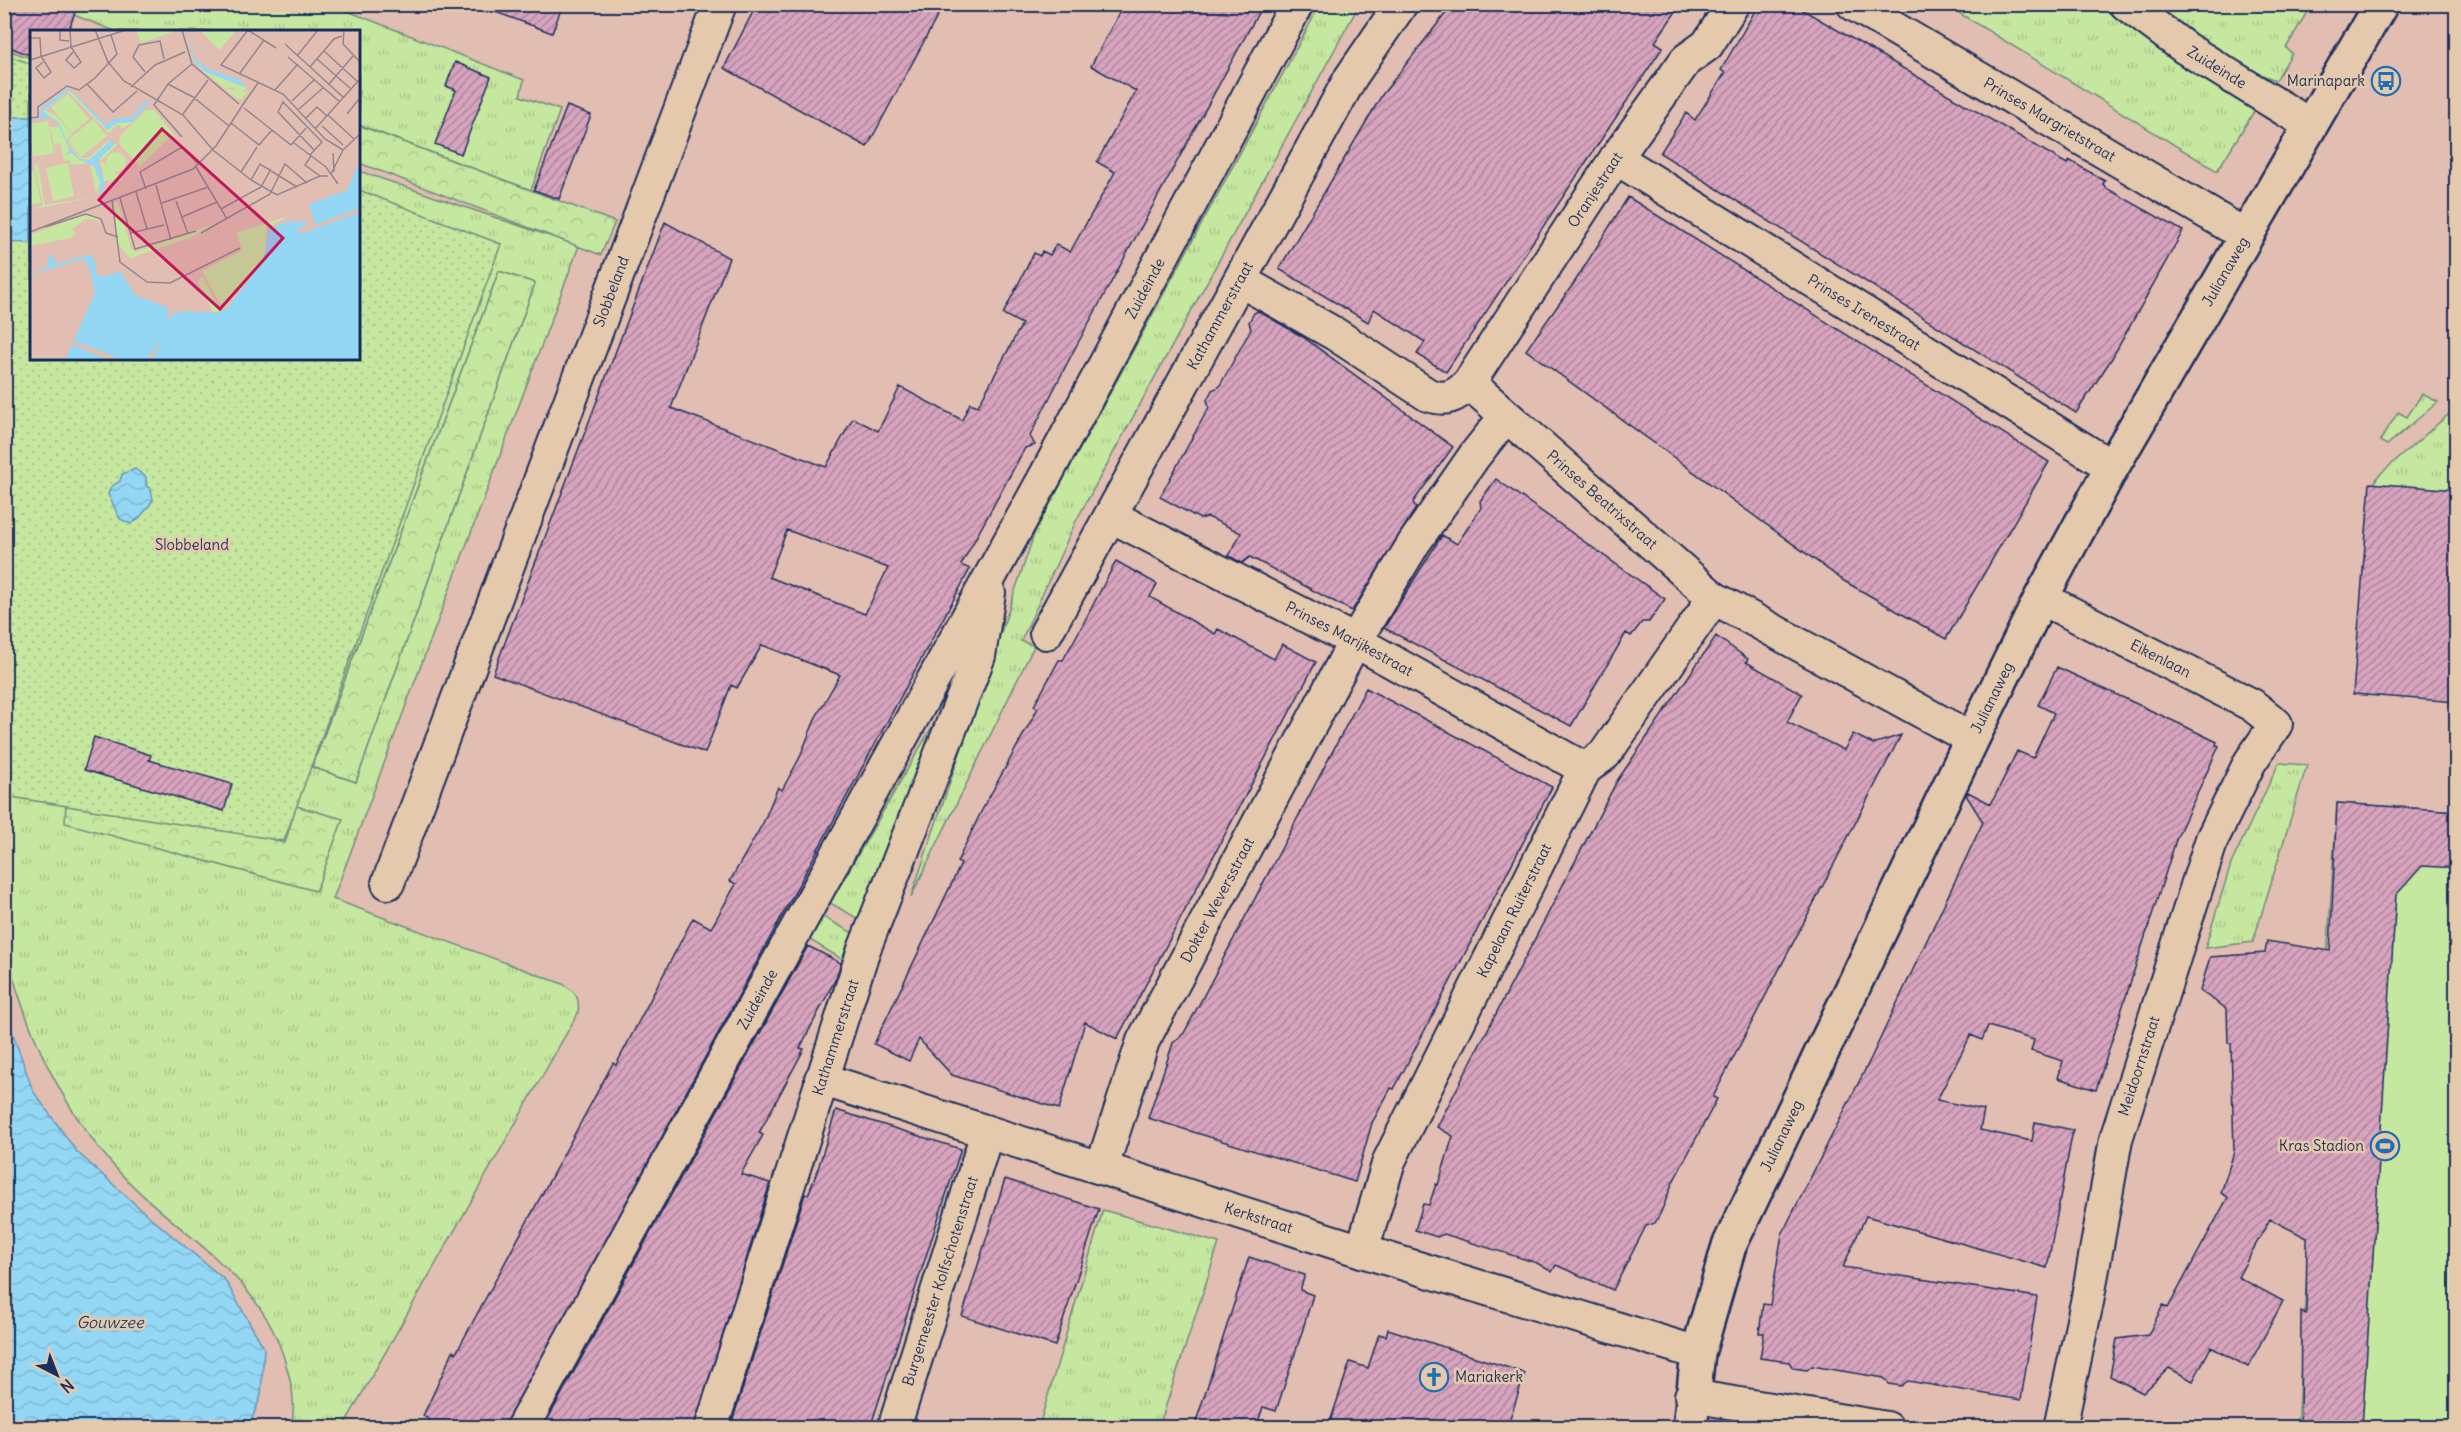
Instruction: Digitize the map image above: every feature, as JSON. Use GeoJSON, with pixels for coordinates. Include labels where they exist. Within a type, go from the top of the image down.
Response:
{"type":"FeatureCollection","features":[{"type":"Feature","properties":{"kind":"main road","name":"Julianaweg"},"geometry":{"type":"LineString","coordinates":[[1690,1428],[1691,1396],[1698,1353],[1729,1246],[1971,739],[2041,598],[2112,466],[2381,4]]}},
{"type":"Feature","properties":{"kind":"street","name":"Slobbeland"},"geometry":{"type":"LineString","coordinates":[[388,883],[720,4]]}},
{"type":"Feature","properties":{"kind":"street","name":"Zuideinde"},"geometry":{"type":"LineString","coordinates":[[522,1428],[993,571],[1297,4]]}},
{"type":"Feature","properties":{"kind":"street","name":"Kathammerstraat"},"geometry":{"type":"LineString","coordinates":[[1046,633],[1351,77],[1401,4]]}},
{"type":"Feature","properties":{"kind":"street","name":"Oranjestraat"},"geometry":{"type":"LineString","coordinates":[[1469,383],[1616,158],[1686,60],[1707,45],[1733,4]]}},
{"type":"Feature","properties":{"kind":"street","name":"Prinses Margrietstraat"},"geometry":{"type":"LineString","coordinates":[[1853,4],[2245,235]]}},
{"type":"Feature","properties":{"kind":"street","name":"Zuideinde"},"geometry":{"type":"LineString","coordinates":[[2126,4],[2185,48],[2310,125]]}},
{"type":"Feature","properties":{"kind":"street","name":"Prinses Irenestraat"},"geometry":{"type":"LineString","coordinates":[[1616,158],[2112,466]]}},
{"type":"Feature","properties":{"kind":"street"},"geometry":{"type":"LineString","coordinates":[[1241,281],[1335,334],[1428,395],[1440,399],[1453,397],[1469,383]]}},
{"type":"Feature","properties":{"kind":"street","name":"Prinses Beatrixstraat"},"geometry":{"type":"LineString","coordinates":[[1469,383],[1714,598],[1971,739]]}},
{"type":"Feature","properties":{"kind":"street","name":"Dokter Weversstraat"},"geometry":{"type":"LineString","coordinates":[[1102,1167],[1143,1041],[1355,641],[1414,543],[1475,455],[1506,416]]}},
{"type":"Feature","properties":{"kind":"street","name":"Prinses Marijkestraat"},"geometry":{"type":"LineString","coordinates":[[1112,516],[1355,641],[1585,769]]}},
{"type":"Feature","properties":{"kind":"street","name":"Zuideinde"},"geometry":{"type":"LineString","coordinates":[[979,656],[993,571]]}},
{"type":"Feature","properties":{"kind":"street","name":"Kapelaan Ruiterstraat"},"geometry":{"type":"LineString","coordinates":[[1362,1251],[1389,1161],[1585,769],[1605,754],[1714,598]]}},
{"type":"Feature","properties":{"kind":"street","name":"Eikenlaan"},"geometry":{"type":"LineString","coordinates":[[2041,598],[2252,705],[2276,724]]}},
{"type":"Feature","properties":{"kind":"street","name":"Kathammerstraat"},"geometry":{"type":"LineString","coordinates":[[711,1428],[863,952],[979,656]]}},
{"type":"Feature","properties":{"kind":"street","name":"Meidoornstraat"},"geometry":{"type":"LineString","coordinates":[[2060,1428],[2087,1302],[2119,1131],[2212,839],[2250,762],[2276,724]]}},
{"type":"Feature","properties":{"kind":"street","name":"Kerkstraat"},"geometry":{"type":"LineString","coordinates":[[821,1079],[1362,1251],[1698,1353]]}},
{"type":"Feature","properties":{"kind":"street","name":"Burgemeester Kolfschotenstraat"},"geometry":{"type":"LineString","coordinates":[[894,1428],[987,1133]]}},
{"type":"Feature","properties":{"kind":"street"},"geometry":{"type":"LineString","coordinates":[[1691,1396],[1887,1428]]}},
{"type":"Feature","properties":{"kind":"green space"},"geometry":{"type":"Polygon","coordinates":[[[48,5],[332,5],[524,80],[520,96],[560,110],[531,190],[360,125],[360,30],[112,30],[48,5]]]}},
{"type":"Feature","properties":{"kind":"green space"},"geometry":{"type":"Polygon","coordinates":[[[1320,5],[1359,5],[1076,521],[1021,641],[1034,646],[911,897],[1035,532],[1320,5]]]}},
{"type":"Feature","properties":{"kind":"green space"},"geometry":{"type":"Polygon","coordinates":[[[1946,5],[2098,5],[2255,110],[2217,171],[1946,5]]]}},
{"type":"Feature","properties":{"kind":"green space"},"geometry":{"type":"Polygon","coordinates":[[[2156,5],[2311,5],[2286,48],[2292,53],[2276,80],[2228,57],[2156,5]]]}},
{"type":"Feature","properties":{"kind":"green space"},"geometry":{"type":"Polygon","coordinates":[[[4,49],[30,58],[30,360],[360,360],[360,171],[579,246],[333,899],[563,984],[576,996],[578,1013],[343,1427],[291,1427],[293,1404],[288,1372],[274,1332],[257,1303],[213,1255],[137,1190],[93,1141],[60,1090],[46,1063],[33,1035],[5,947],[4,49]],[[499,271],[312,767],[356,782],[535,283],[499,271]]]}},
{"type":"Feature","properties":{"kind":"green space","name":"Slobbeland"},"geometry":{"type":"Polygon","coordinates":[[[4,54],[30,64],[30,360],[360,360],[360,190],[501,244],[284,841],[5,796],[4,54]]]}},
{"type":"Feature","properties":{"kind":"green space"},"geometry":{"type":"Polygon","coordinates":[[[360,126],[615,222],[601,255],[360,163],[360,126]]]}},
{"type":"Feature","properties":{"kind":"green space"},"geometry":{"type":"Polygon","coordinates":[[[499,271],[535,283],[356,782],[312,767],[499,271]]]}},
{"type":"Feature","properties":{"kind":"green space"},"geometry":{"type":"Polygon","coordinates":[[[2422,394],[2438,402],[2387,445],[2380,441],[2398,412],[2407,417],[2422,394]]]}},
{"type":"Feature","properties":{"kind":"green space"},"geometry":{"type":"Polygon","coordinates":[[[2456,408],[2456,491],[2374,484],[2378,476],[2456,408]]]}},
{"type":"Feature","properties":{"kind":"green space"},"geometry":{"type":"Polygon","coordinates":[[[940,713],[864,922],[830,903],[940,713]]]}},
{"type":"Feature","properties":{"kind":"green space"},"geometry":{"type":"Polygon","coordinates":[[[2279,763],[2307,765],[2253,942],[2205,948],[2231,864],[2279,763]]]}},
{"type":"Feature","properties":{"kind":"green space"},"geometry":{"type":"Polygon","coordinates":[[[67,781],[285,843],[296,806],[343,819],[316,891],[65,823],[67,781]]]}},
{"type":"Feature","properties":{"kind":"green space","name":"Kras Stadion"},"geometry":{"type":"Polygon","coordinates":[[[2337,803],[2456,811],[2456,1427],[2297,1428],[2337,803]]]}},
{"type":"Feature","properties":{"kind":"green space"},"geometry":{"type":"Polygon","coordinates":[[[823,917],[853,933],[843,960],[810,940],[823,917]]]}},
{"type":"Feature","properties":{"kind":"green space"},"geometry":{"type":"Polygon","coordinates":[[[1103,1210],[1219,1243],[1159,1427],[1042,1427],[1039,1426],[1103,1210]]]}},
{"type":"Feature","properties":{"kind":"water"},"geometry":{"type":"Polygon","coordinates":[[[5,117],[30,117],[30,243],[5,242],[5,117]]]}},
{"type":"Feature","properties":{"kind":"water"},"geometry":{"type":"Polygon","coordinates":[[[135,469],[146,477],[146,485],[151,490],[153,499],[144,513],[131,524],[120,519],[108,494],[111,487],[120,481],[122,474],[135,469]]]}},
{"type":"Feature","properties":{"kind":"water","name":"Gouwzee"},"geometry":{"type":"Polygon","coordinates":[[[5,1011],[33,1091],[77,1152],[225,1280],[264,1348],[261,1395],[249,1427],[5,1427],[5,1011]]]}},
{"type":"Feature","properties":{"kind":"building"},"geometry":{"type":"Polygon","coordinates":[[[4,4],[78,4],[69,30],[30,30],[30,55],[4,45],[4,4]]]}},
{"type":"Feature","properties":{"kind":"building"},"geometry":{"type":"Polygon","coordinates":[[[483,4],[563,4],[552,33],[482,7],[483,4]]]}},
{"type":"Feature","properties":{"kind":"building"},"geometry":{"type":"Polygon","coordinates":[[[757,4],[944,4],[867,147],[724,68],[757,4]]]}},
{"type":"Feature","properties":{"kind":"building"},"geometry":{"type":"Polygon","coordinates":[[[1124,4],[1263,4],[1073,352],[1030,436],[1035,445],[1025,448],[961,565],[970,569],[504,1428],[426,1428],[430,1420],[423,1416],[453,1351],[456,1353],[613,1063],[616,1065],[693,918],[711,928],[736,884],[730,881],[763,823],[778,787],[782,790],[799,759],[816,717],[840,675],[762,645],[737,688],[731,685],[705,753],[493,674],[665,222],[729,258],[671,408],[826,467],[853,418],[878,431],[900,387],[962,420],[970,403],[978,406],[1022,324],[1003,314],[1034,253],[1040,256],[1042,251],[1050,255],[1056,244],[1070,252],[1115,172],[1097,162],[1136,91],[1091,66],[1124,4]],[[787,530],[769,577],[865,614],[888,568],[787,530]]]}},
{"type":"Feature","properties":{"kind":"building"},"geometry":{"type":"Polygon","coordinates":[[[1453,4],[1681,4],[1655,42],[1663,47],[1446,372],[1417,354],[1425,342],[1374,309],[1368,322],[1279,269],[1382,95],[1453,4]]]}},
{"type":"Feature","properties":{"kind":"building"},"geometry":{"type":"Polygon","coordinates":[[[1759,4],[1793,4],[2067,164],[2069,160],[2105,181],[2103,184],[2106,188],[2183,231],[2112,358],[2076,413],[1660,153],[1686,113],[1695,120],[1725,73],[1721,70],[1759,4]]]}},
{"type":"Feature","properties":{"kind":"building"},"geometry":{"type":"Polygon","coordinates":[[[455,62],[491,77],[461,154],[435,144],[456,90],[446,86],[455,62]]]}},
{"type":"Feature","properties":{"kind":"building"},"geometry":{"type":"Polygon","coordinates":[[[567,106],[591,115],[559,199],[534,190],[567,106]]]}},
{"type":"Feature","properties":{"kind":"building"},"geometry":{"type":"Polygon","coordinates":[[[1628,197],[2049,462],[1946,639],[1844,581],[1526,350],[1574,283],[1628,197]]]}},
{"type":"Feature","properties":{"kind":"building"},"geometry":{"type":"Polygon","coordinates":[[[1258,311],[1303,337],[1453,447],[1413,502],[1416,508],[1352,611],[1250,557],[1242,563],[1229,556],[1241,533],[1208,517],[1200,519],[1160,497],[1209,407],[1207,400],[1212,390],[1219,387],[1251,329],[1249,322],[1254,313],[1258,311]]]}},
{"type":"Feature","properties":{"kind":"building"},"geometry":{"type":"Polygon","coordinates":[[[1496,479],[1665,599],[1649,622],[1642,622],[1631,636],[1626,633],[1571,726],[1384,628],[1442,535],[1457,544],[1481,508],[1480,501],[1496,479]]]}},
{"type":"Feature","properties":{"kind":"building"},"geometry":{"type":"Polygon","coordinates":[[[2370,483],[2457,490],[2457,702],[2353,694],[2370,483]]]}},
{"type":"Feature","properties":{"kind":"building"},"geometry":{"type":"Polygon","coordinates":[[[1116,561],[1157,584],[1150,597],[1215,634],[1218,629],[1274,659],[1282,644],[1316,662],[1117,1039],[1085,1022],[1059,1109],[952,1075],[919,1039],[909,1061],[874,1044],[961,864],[957,862],[981,812],[1038,708],[1034,706],[1059,660],[1063,660],[1116,561]]]}},
{"type":"Feature","properties":{"kind":"building"},"geometry":{"type":"Polygon","coordinates":[[[1716,636],[1748,659],[1746,662],[1802,694],[1787,722],[1844,750],[1853,734],[1873,744],[1901,735],[1713,1097],[1717,1099],[1673,1182],[1661,1212],[1655,1223],[1646,1226],[1613,1290],[1556,1265],[1552,1272],[1537,1263],[1444,1234],[1437,1237],[1415,1230],[1423,1204],[1429,1205],[1436,1184],[1438,1185],[1453,1136],[1437,1127],[1617,781],[1716,636]]]}},
{"type":"Feature","properties":{"kind":"building"},"geometry":{"type":"Polygon","coordinates":[[[2057,667],[2217,742],[2216,745],[2219,746],[2177,837],[2096,1090],[2058,1078],[2063,1061],[2031,1051],[2034,1040],[1988,1026],[1982,1040],[1971,1035],[1937,1100],[1984,1110],[1980,1130],[2032,1141],[2035,1122],[2073,1130],[2047,1268],[1866,1216],[1843,1267],[2037,1297],[2021,1400],[1908,1381],[1901,1386],[1889,1384],[1884,1378],[1812,1366],[1807,1370],[1793,1368],[1789,1362],[1760,1358],[1764,1333],[1759,1333],[1763,1304],[1770,1305],[1782,1234],[1871,1058],[1983,822],[1966,795],[1968,792],[1991,804],[2017,751],[2033,758],[2054,713],[2038,705],[2057,667]]]}},
{"type":"Feature","properties":{"kind":"building"},"geometry":{"type":"Polygon","coordinates":[[[1366,688],[1552,787],[1394,1089],[1391,1088],[1372,1123],[1355,1182],[1148,1118],[1173,1043],[1184,1033],[1366,688]]]}},
{"type":"Feature","properties":{"kind":"building"},"geometry":{"type":"Polygon","coordinates":[[[94,737],[151,755],[149,760],[232,784],[224,811],[84,770],[94,737]]]}},
{"type":"Feature","properties":{"kind":"building"},"geometry":{"type":"Polygon","coordinates":[[[2337,803],[2457,811],[2457,868],[2422,866],[2396,895],[2362,1428],[2300,1428],[2301,1311],[2306,1314],[2307,1238],[2270,1219],[2238,1277],[2283,1301],[2248,1367],[2211,1347],[2193,1381],[2169,1368],[2143,1393],[2110,1376],[2117,1339],[2148,1335],[2163,1305],[2168,1308],[2228,1197],[2221,1193],[2234,1152],[2231,1043],[2228,1043],[2227,1009],[2200,991],[2210,957],[2265,953],[2267,941],[2330,951],[2337,803]]]}},
{"type":"Feature","properties":{"kind":"building"},"geometry":{"type":"Polygon","coordinates":[[[808,946],[841,963],[836,978],[800,1048],[804,1049],[759,1133],[763,1135],[741,1174],[770,1183],[694,1428],[543,1428],[808,946]]]}},
{"type":"Feature","properties":{"kind":"building"},"geometry":{"type":"Polygon","coordinates":[[[836,1110],[961,1149],[870,1428],[730,1428],[805,1194],[808,1195],[817,1172],[836,1110]]]}},
{"type":"Feature","properties":{"kind":"building"},"geometry":{"type":"Polygon","coordinates":[[[1005,1179],[1099,1209],[1055,1346],[962,1316],[1005,1179]]]}},
{"type":"Feature","properties":{"kind":"building"},"geometry":{"type":"Polygon","coordinates":[[[1249,1257],[1305,1275],[1300,1290],[1313,1295],[1302,1332],[1276,1411],[1263,1407],[1256,1428],[1194,1428],[1249,1257]]]}},
{"type":"Feature","properties":{"kind":"building","name":"Mariakerk"},"geometry":{"type":"Polygon","coordinates":[[[1388,1329],[1525,1373],[1507,1428],[1328,1428],[1350,1362],[1368,1368],[1379,1334],[1386,1336],[1388,1329]]]}},
{"type":"Feature","properties":{"kind":"place","name":"Marinapark"},"geometry":{"type":"Point","coordinates":[2386,81]}},
{"type":"Feature","properties":{"kind":"place","name":"Kras Stadion"},"geometry":{"type":"Point","coordinates":[2385,1146]}},
{"type":"Feature","properties":{"kind":"place","name":"Mariakerk"},"geometry":{"type":"Point","coordinates":[1434,1377]}}]}
